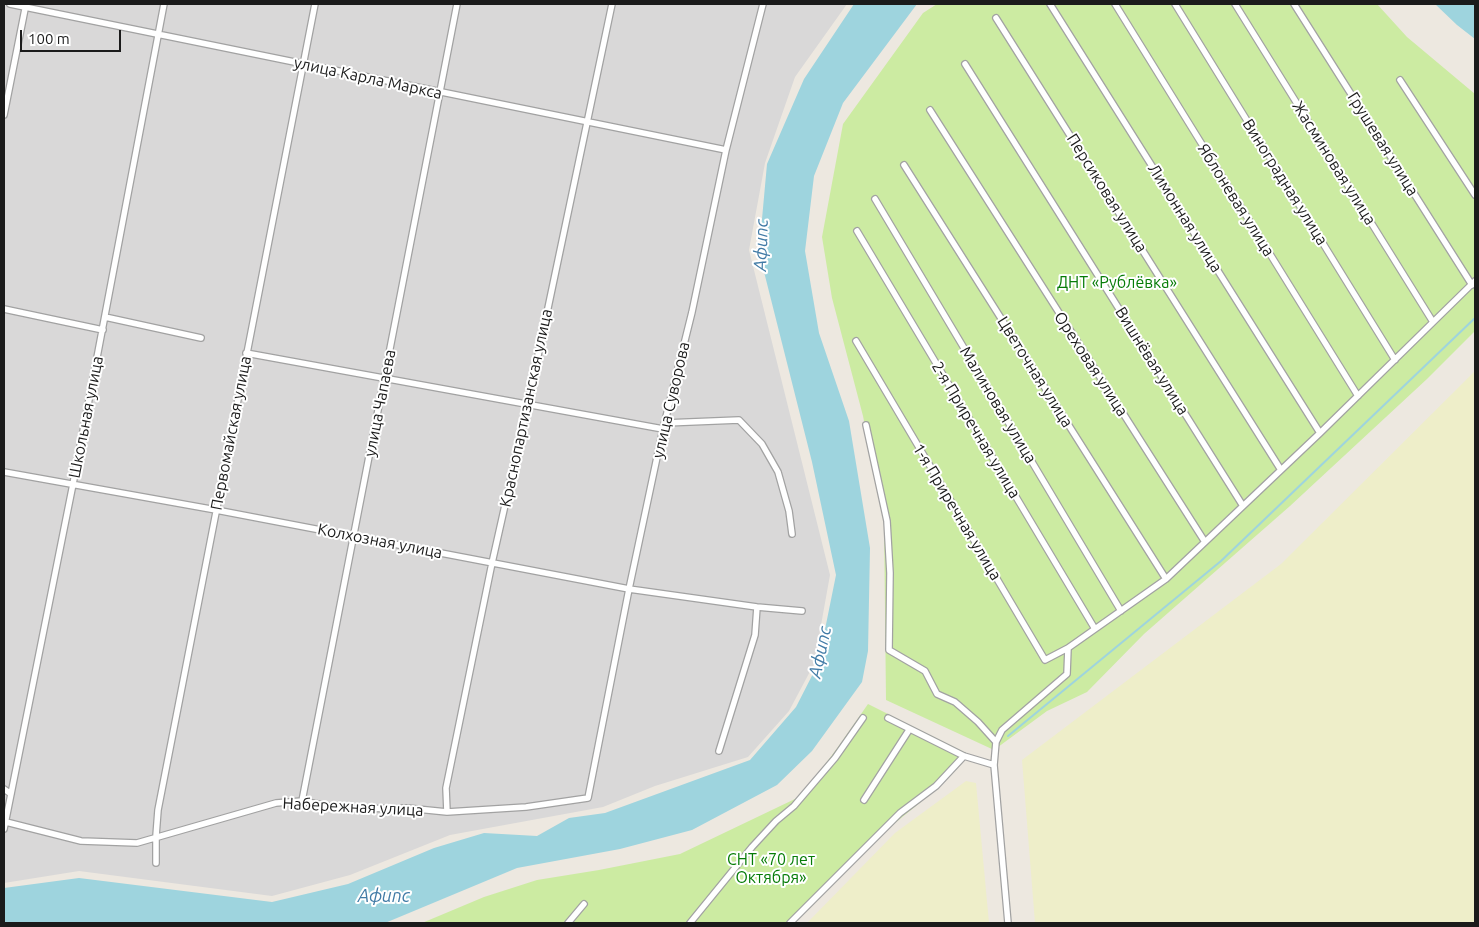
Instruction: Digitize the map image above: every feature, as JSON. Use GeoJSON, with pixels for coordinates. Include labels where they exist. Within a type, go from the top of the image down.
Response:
{"type":"FeatureCollection","features":[{"type":"Feature","properties":{"kind":"street","name":"улица Карла Маркса"},"geometry":{"type":"LineString","coordinates":[[10,4],[26,5],[303,64],[726,150]]}},
{"type":"Feature","properties":{"kind":"street","name":"Школьная улица"},"geometry":{"type":"LineString","coordinates":[[4,829],[73,484],[164,4]]}},
{"type":"Feature","properties":{"kind":"street","name":"Первомайская улица"},"geometry":{"type":"LineString","coordinates":[[156,862],[158,810],[315,4]]}},
{"type":"Feature","properties":{"kind":"street","name":"улица Чапаева"},"geometry":{"type":"LineString","coordinates":[[302,801],[355,537],[457,4]]}},
{"type":"Feature","properties":{"kind":"street","name":"Краснопартизанская улица"},"geometry":{"type":"LineString","coordinates":[[447,812],[446,788],[492,563],[528,403],[612,4]]}},
{"type":"Feature","properties":{"kind":"street","name":"улица Суворова"},"geometry":{"type":"LineString","coordinates":[[588,798],[629,589],[664,426],[692,312],[726,150],[762,4]]}},
{"type":"Feature","properties":{"kind":"street","name":"Лимонная улица"},"geometry":{"type":"LineString","coordinates":[[1050,4],[1320,433]]}},
{"type":"Feature","properties":{"kind":"street","name":"Яблоневая улица"},"geometry":{"type":"LineString","coordinates":[[1115,4],[1358,396]]}},
{"type":"Feature","properties":{"kind":"street","name":"Виноградная улица"},"geometry":{"type":"LineString","coordinates":[[1175,4],[1395,360]]}},
{"type":"Feature","properties":{"kind":"street","name":"Жасминовая улица"},"geometry":{"type":"LineString","coordinates":[[1235,4],[1433,322]]}},
{"type":"Feature","properties":{"kind":"street","name":"Грушевая улица"},"geometry":{"type":"LineString","coordinates":[[1294,4],[1473,283]]}},
{"type":"Feature","properties":{"kind":"street"},"geometry":{"type":"LineString","coordinates":[[4,115],[26,5]]}},
{"type":"Feature","properties":{"kind":"street","name":"Персиковая улица"},"geometry":{"type":"LineString","coordinates":[[996,18],[1281,470]]}},
{"type":"Feature","properties":{"kind":"street","name":"Вишнёвая улица"},"geometry":{"type":"LineString","coordinates":[[965,64],[1243,506]]}},
{"type":"Feature","properties":{"kind":"street"},"geometry":{"type":"LineString","coordinates":[[1400,80],[1475,195]]}},
{"type":"Feature","properties":{"kind":"street","name":"Ореховая улица"},"geometry":{"type":"LineString","coordinates":[[930,110],[1205,542]]}},
{"type":"Feature","properties":{"kind":"street","name":"Цветочная улица"},"geometry":{"type":"LineString","coordinates":[[904,166],[1166,578]]}},
{"type":"Feature","properties":{"kind":"street","name":"Малиновая улица"},"geometry":{"type":"LineString","coordinates":[[875,199],[1121,611]]}},
{"type":"Feature","properties":{"kind":"street","name":"2-я Приречная улица"},"geometry":{"type":"LineString","coordinates":[[857,231],[1095,630]]}},
{"type":"Feature","properties":{"kind":"street"},"geometry":{"type":"LineString","coordinates":[[1008,923],[994,765],[996,742],[1002,730],[1067,674],[1068,648],[1166,578],[1320,433],[1473,283]]}},
{"type":"Feature","properties":{"kind":"street"},"geometry":{"type":"LineString","coordinates":[[4,309],[102,330]]}},
{"type":"Feature","properties":{"kind":"street"},"geometry":{"type":"LineString","coordinates":[[104,318],[201,338]]}},
{"type":"Feature","properties":{"kind":"street","name":"1-я Приречная улица"},"geometry":{"type":"LineString","coordinates":[[856,341],[1045,660],[1068,648]]}},
{"type":"Feature","properties":{"kind":"street"},"geometry":{"type":"LineString","coordinates":[[246,353],[664,426],[739,420],[762,444],[778,472],[789,511],[792,534]]}},
{"type":"Feature","properties":{"kind":"street"},"geometry":{"type":"LineString","coordinates":[[866,425],[887,521],[890,573],[889,650],[925,671],[937,694],[955,702],[978,722],[996,742]]}},
{"type":"Feature","properties":{"kind":"street","name":"Колхозная улица"},"geometry":{"type":"LineString","coordinates":[[4,472],[216,510],[629,589],[757,607],[802,611]]}},
{"type":"Feature","properties":{"kind":"street"},"geometry":{"type":"LineString","coordinates":[[719,751],[755,635],[757,607]]}},
{"type":"Feature","properties":{"kind":"street"},"geometry":{"type":"LineString","coordinates":[[690,923],[752,847],[776,821],[794,806],[835,758],[863,718]]}},
{"type":"Feature","properties":{"kind":"street"},"geometry":{"type":"LineString","coordinates":[[888,718],[964,756],[994,765]]}},
{"type":"Feature","properties":{"kind":"street"},"geometry":{"type":"LineString","coordinates":[[864,800],[909,730]]}},
{"type":"Feature","properties":{"kind":"street"},"geometry":{"type":"LineString","coordinates":[[790,923],[900,813],[936,786],[964,756]]}},
{"type":"Feature","properties":{"kind":"street"},"geometry":{"type":"LineString","coordinates":[[4,789],[11,794]]}},
{"type":"Feature","properties":{"kind":"street","name":"Набережная улица"},"geometry":{"type":"LineString","coordinates":[[6,822],[81,841],[137,843],[276,803],[302,801],[344,809],[407,808],[447,812],[526,807],[588,798]]}},
{"type":"Feature","properties":{"kind":"street"},"geometry":{"type":"LineString","coordinates":[[568,923],[584,904]]}},
{"type":"Feature","properties":{"kind":"shaded area"},"geometry":{"type":"Polygon","coordinates":[[[4,4],[847,4],[795,77],[765,163],[749,250],[830,575],[814,664],[789,711],[748,757],[655,786],[603,807],[450,835],[350,875],[272,896],[79,871],[4,883],[4,4]]]}},
{"type":"Feature","properties":{"kind":"green space","name":"ДНТ «Рублёвка»"},"geometry":{"type":"Polygon","coordinates":[[[937,4],[1377,4],[1407,37],[1475,94],[1475,331],[1427,379],[1290,506],[1144,634],[1087,692],[1047,711],[994,750],[886,700],[884,522],[863,416],[832,298],[822,237],[843,124],[923,13],[937,4]]]}},
{"type":"Feature","properties":{"kind":"green space"},"geometry":{"type":"Polygon","coordinates":[[[1475,371],[1475,923],[1035,923],[1022,760],[1281,564],[1475,371]]]}},
{"type":"Feature","properties":{"kind":"green space","name":"СНТ «70 лет Октября»"},"geometry":{"type":"Polygon","coordinates":[[[868,704],[970,755],[938,788],[890,827],[793,923],[422,923],[484,897],[537,880],[680,854],[797,798],[803,794],[868,704]]]}},
{"type":"Feature","properties":{"kind":"green space"},"geometry":{"type":"Polygon","coordinates":[[[966,781],[976,783],[989,923],[807,923],[895,833],[966,781]]]}},
{"type":"Feature","properties":{"kind":"water","name":"Афипс"},"geometry":{"type":"Polygon","coordinates":[[[854,4],[917,4],[843,103],[814,176],[805,251],[819,333],[849,421],[870,548],[868,651],[862,682],[812,751],[777,785],[692,830],[620,849],[517,868],[385,923],[4,923],[4,888],[79,878],[272,902],[348,884],[434,848],[484,833],[537,836],[569,818],[605,813],[750,760],[796,707],[818,664],[836,575],[812,462],[759,252],[767,164],[804,79],[854,4]]]}},
{"type":"Feature","properties":{"kind":"water"},"geometry":{"type":"Polygon","coordinates":[[[1435,4],[1475,4],[1475,39],[1457,25],[1435,4]]]}},
{"type":"Feature","properties":{"kind":"waterway"},"geometry":{"type":"LineString","coordinates":[[1008,736],[1221,561],[1475,318]]}}]}
